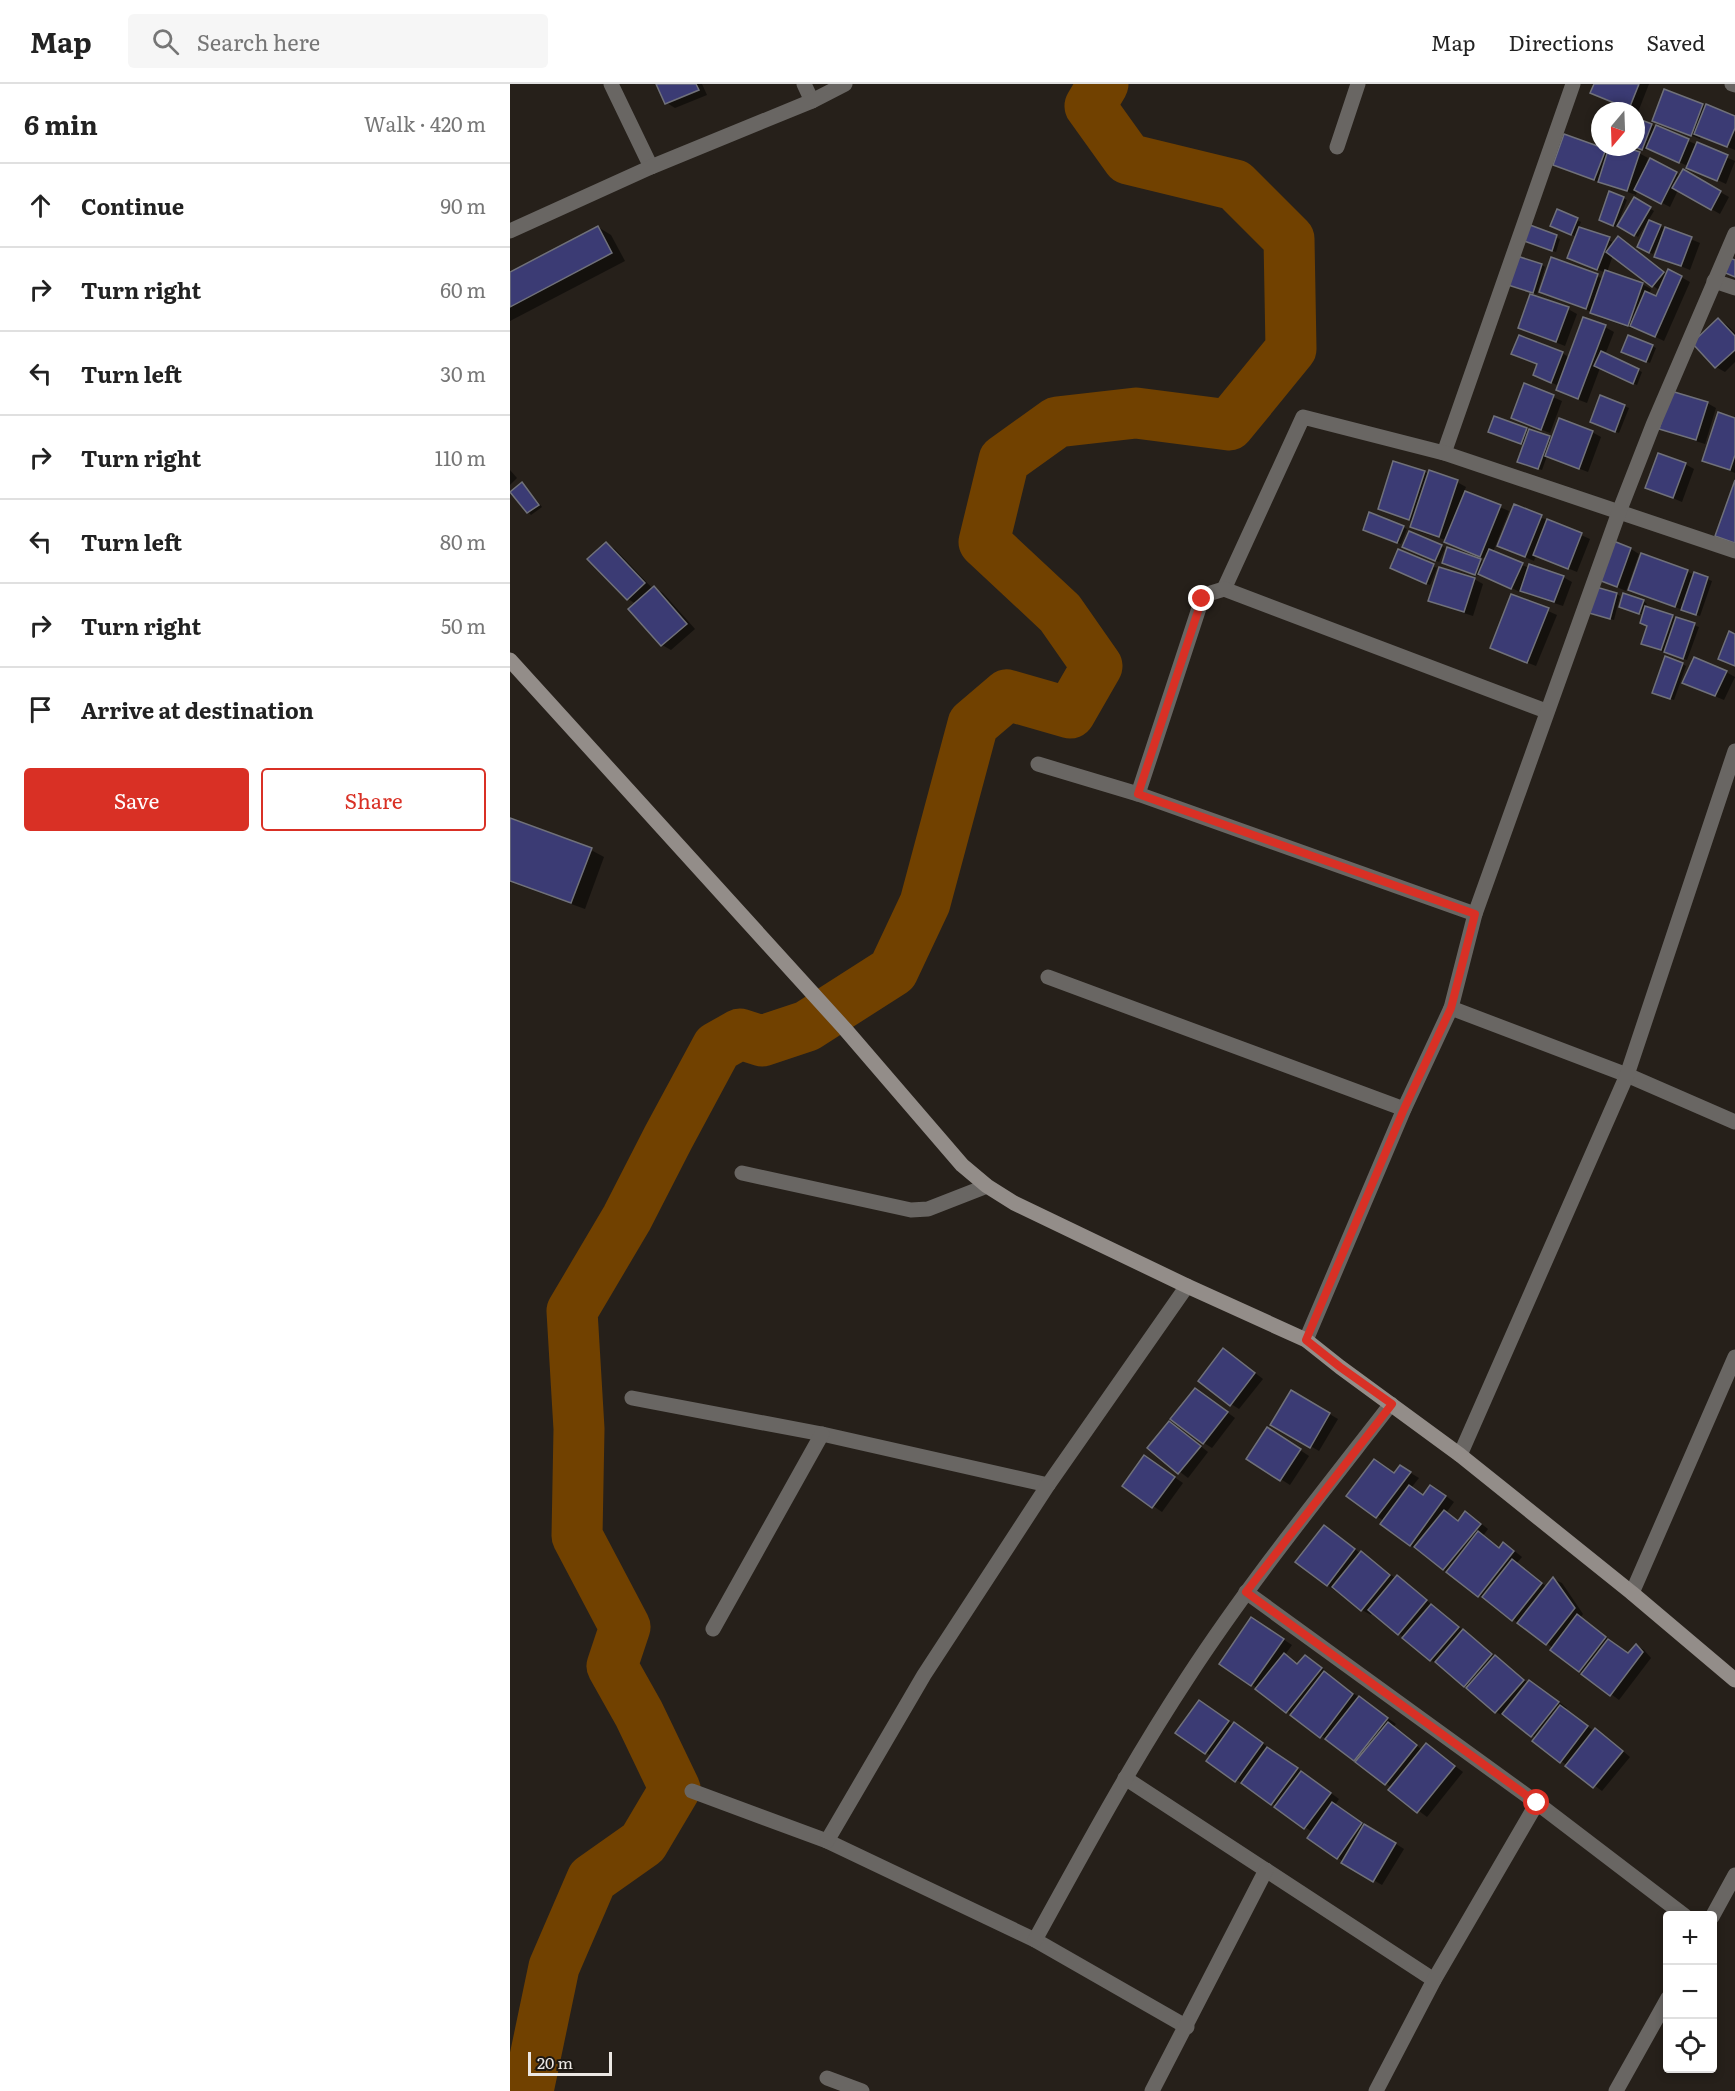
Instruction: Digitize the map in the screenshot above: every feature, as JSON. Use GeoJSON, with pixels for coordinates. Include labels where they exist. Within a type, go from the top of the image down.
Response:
{"type":"FeatureCollection","features":[{"type":"Feature","properties":{"kind":"street"},"geometry":{"type":"LineString","coordinates":[[611,84],[651,167]]}},
{"type":"Feature","properties":{"kind":"street"},"geometry":{"type":"LineString","coordinates":[[804,84],[812,100]]}},
{"type":"Feature","properties":{"kind":"street"},"geometry":{"type":"LineString","coordinates":[[510,231],[651,167],[845,84]]}},
{"type":"Feature","properties":{"kind":"street"},"geometry":{"type":"LineString","coordinates":[[1337,147],[1358,84]]}},
{"type":"Feature","properties":{"kind":"street"},"geometry":{"type":"LineString","coordinates":[[1443,453],[1573,84]]}},
{"type":"Feature","properties":{"kind":"street"},"geometry":{"type":"LineString","coordinates":[[1306,1340],[1404,1109],[1451,1008],[1475,914],[1619,512],[1735,234]]}},
{"type":"Feature","properties":{"kind":"street"},"geometry":{"type":"LineString","coordinates":[[1714,281],[1735,288]]}},
{"type":"Feature","properties":{"kind":"street"},"geometry":{"type":"LineString","coordinates":[[1224,590],[1303,417],[1443,453],[1735,551]]}},
{"type":"Feature","properties":{"kind":"street"},"geometry":{"type":"LineString","coordinates":[[1138,794],[1202,599],[1211,593],[1224,590],[1546,711]]}},
{"type":"Feature","properties":{"kind":"street"},"geometry":{"type":"LineString","coordinates":[[510,660],[845,1029],[962,1165],[987,1186],[1014,1203],[1306,1340],[1460,1455],[1632,1593],[1735,1680]]}},
{"type":"Feature","properties":{"kind":"street"},"geometry":{"type":"LineString","coordinates":[[1460,1455],[1627,1075],[1735,751]]}},
{"type":"Feature","properties":{"kind":"street"},"geometry":{"type":"LineString","coordinates":[[1038,764],[1138,794],[1475,914]]}},
{"type":"Feature","properties":{"kind":"street"},"geometry":{"type":"LineString","coordinates":[[1048,977],[1404,1109]]}},
{"type":"Feature","properties":{"kind":"street"},"geometry":{"type":"LineString","coordinates":[[1451,1008],[1627,1075],[1735,1122]]}},
{"type":"Feature","properties":{"kind":"street"},"geometry":{"type":"LineString","coordinates":[[742,1173],[911,1210],[928,1209],[987,1186]]}},
{"type":"Feature","properties":{"kind":"street"},"geometry":{"type":"LineString","coordinates":[[827,1841],[924,1675],[1048,1485],[1187,1286]]}},
{"type":"Feature","properties":{"kind":"street"},"geometry":{"type":"LineString","coordinates":[[1632,1593],[1735,1357]]}},
{"type":"Feature","properties":{"kind":"street"},"geometry":{"type":"LineString","coordinates":[[632,1398],[822,1434],[1048,1485]]}},
{"type":"Feature","properties":{"kind":"street"},"geometry":{"type":"LineString","coordinates":[[1035,1940],[1125,1778],[1188,1677],[1246,1592],[1392,1404]]}},
{"type":"Feature","properties":{"kind":"street"},"geometry":{"type":"LineString","coordinates":[[713,1629],[822,1434]]}},
{"type":"Feature","properties":{"kind":"street"},"geometry":{"type":"LineString","coordinates":[[1246,1592],[1537,1803],[1677,1911]]}},
{"type":"Feature","properties":{"kind":"street"},"geometry":{"type":"LineString","coordinates":[[1125,1778],[1434,1980]]}},
{"type":"Feature","properties":{"kind":"street"},"geometry":{"type":"LineString","coordinates":[[692,1791],[827,1841],[1035,1940],[1187,2027]]}},
{"type":"Feature","properties":{"kind":"street"},"geometry":{"type":"LineString","coordinates":[[1376,2091],[1434,1980],[1537,1803]]}},
{"type":"Feature","properties":{"kind":"street"},"geometry":{"type":"LineString","coordinates":[[1152,2091],[1266,1870]]}},
{"type":"Feature","properties":{"kind":"street"},"geometry":{"type":"LineString","coordinates":[[1716,1911],[1735,1875]]}},
{"type":"Feature","properties":{"kind":"street"},"geometry":{"type":"LineString","coordinates":[[1616,2091],[1663,2007]]}},
{"type":"Feature","properties":{"kind":"street"},"geometry":{"type":"LineString","coordinates":[[827,2078],[862,2091]]}},
{"type":"Feature","properties":{"kind":"building"},"geometry":{"type":"Polygon","coordinates":[[[656,84],[696,84],[699,90],[665,104],[656,84]]]}},
{"type":"Feature","properties":{"kind":"building"},"geometry":{"type":"Polygon","coordinates":[[[1594,84],[1639,84],[1632,102],[1612,102],[1590,93],[1594,84]]]}},
{"type":"Feature","properties":{"kind":"building"},"geometry":{"type":"Polygon","coordinates":[[[1664,89],[1703,104],[1691,136],[1652,121],[1664,89]]]}},
{"type":"Feature","properties":{"kind":"building"},"geometry":{"type":"Polygon","coordinates":[[[1706,104],[1735,116],[1735,128],[1727,147],[1694,134],[1706,104]]]}},
{"type":"Feature","properties":{"kind":"building"},"geometry":{"type":"Polygon","coordinates":[[[1645,121],[1652,124],[1645,142],[1645,121]]]}},
{"type":"Feature","properties":{"kind":"building"},"geometry":{"type":"Polygon","coordinates":[[[1656,125],[1689,139],[1679,163],[1646,148],[1656,125]]]}},
{"type":"Feature","properties":{"kind":"building"},"geometry":{"type":"Polygon","coordinates":[[[1564,134],[1591,144],[1591,156],[1603,156],[1594,180],[1553,165],[1564,134]]]}},
{"type":"Feature","properties":{"kind":"building"},"geometry":{"type":"Polygon","coordinates":[[[1697,142],[1728,155],[1717,181],[1686,168],[1697,142]]]}},
{"type":"Feature","properties":{"kind":"building"},"geometry":{"type":"Polygon","coordinates":[[[1606,156],[1639,156],[1627,191],[1598,182],[1606,156]]]}},
{"type":"Feature","properties":{"kind":"building"},"geometry":{"type":"Polygon","coordinates":[[[1650,158],[1677,172],[1661,204],[1634,190],[1650,158]]]}},
{"type":"Feature","properties":{"kind":"building"},"geometry":{"type":"Polygon","coordinates":[[[1683,169],[1721,191],[1711,210],[1672,188],[1683,169]]]}},
{"type":"Feature","properties":{"kind":"building"},"geometry":{"type":"Polygon","coordinates":[[[1609,191],[1624,197],[1613,226],[1599,220],[1609,191]]]}},
{"type":"Feature","properties":{"kind":"building"},"geometry":{"type":"Polygon","coordinates":[[[1634,197],[1651,207],[1634,236],[1617,226],[1634,197]]]}},
{"type":"Feature","properties":{"kind":"building"},"geometry":{"type":"Polygon","coordinates":[[[1557,209],[1578,218],[1571,235],[1550,226],[1557,209]]]}},
{"type":"Feature","properties":{"kind":"building"},"geometry":{"type":"Polygon","coordinates":[[[1649,220],[1661,225],[1649,253],[1637,247],[1649,220]]]}},
{"type":"Feature","properties":{"kind":"building"},"geometry":{"type":"Polygon","coordinates":[[[1530,225],[1557,235],[1552,251],[1524,241],[1530,225]]]}},
{"type":"Feature","properties":{"kind":"building"},"geometry":{"type":"Polygon","coordinates":[[[598,226],[612,253],[510,307],[510,272],[598,226]]]}},
{"type":"Feature","properties":{"kind":"building"},"geometry":{"type":"Polygon","coordinates":[[[1579,227],[1610,237],[1597,270],[1567,258],[1579,227]]]}},
{"type":"Feature","properties":{"kind":"building"},"geometry":{"type":"Polygon","coordinates":[[[1665,227],[1692,237],[1681,266],[1654,257],[1665,227]]]}},
{"type":"Feature","properties":{"kind":"building"},"geometry":{"type":"Polygon","coordinates":[[[1618,236],[1664,272],[1652,287],[1606,252],[1618,236]]]}},
{"type":"Feature","properties":{"kind":"building"},"geometry":{"type":"Polygon","coordinates":[[[1517,256],[1542,264],[1533,293],[1508,285],[1517,256]]]}},
{"type":"Feature","properties":{"kind":"building"},"geometry":{"type":"Polygon","coordinates":[[[1551,257],[1598,274],[1586,309],[1539,292],[1551,257]]]}},
{"type":"Feature","properties":{"kind":"building"},"geometry":{"type":"Polygon","coordinates":[[[1727,257],[1735,260],[1735,277],[1721,271],[1727,257]]]}},
{"type":"Feature","properties":{"kind":"building"},"geometry":{"type":"Polygon","coordinates":[[[1668,269],[1682,276],[1655,337],[1630,326],[1645,291],[1656,296],[1668,269]]]}},
{"type":"Feature","properties":{"kind":"building"},"geometry":{"type":"Polygon","coordinates":[[[1605,270],[1643,283],[1628,326],[1590,313],[1605,270]]]}},
{"type":"Feature","properties":{"kind":"building"},"geometry":{"type":"Polygon","coordinates":[[[1530,294],[1569,307],[1556,342],[1518,328],[1530,294]]]}},
{"type":"Feature","properties":{"kind":"building"},"geometry":{"type":"Polygon","coordinates":[[[1583,317],[1606,325],[1578,399],[1556,390],[1583,317]]]}},
{"type":"Feature","properties":{"kind":"building"},"geometry":{"type":"Polygon","coordinates":[[[1718,318],[1735,336],[1735,350],[1715,368],[1692,343],[1718,318]]]}},
{"type":"Feature","properties":{"kind":"building"},"geometry":{"type":"Polygon","coordinates":[[[1519,335],[1563,352],[1551,383],[1533,375],[1537,364],[1511,354],[1519,335]]]}},
{"type":"Feature","properties":{"kind":"building"},"geometry":{"type":"Polygon","coordinates":[[[1628,335],[1653,345],[1646,362],[1621,352],[1628,335]]]}},
{"type":"Feature","properties":{"kind":"building"},"geometry":{"type":"Polygon","coordinates":[[[1601,351],[1639,369],[1633,384],[1594,366],[1601,351]]]}},
{"type":"Feature","properties":{"kind":"building"},"geometry":{"type":"Polygon","coordinates":[[[1524,383],[1554,395],[1541,430],[1511,418],[1524,383]]]}},
{"type":"Feature","properties":{"kind":"building"},"geometry":{"type":"Polygon","coordinates":[[[1671,391],[1708,402],[1696,440],[1659,429],[1671,391]]]}},
{"type":"Feature","properties":{"kind":"building"},"geometry":{"type":"Polygon","coordinates":[[[1600,395],[1625,405],[1615,432],[1590,422],[1600,395]]]}},
{"type":"Feature","properties":{"kind":"building"},"geometry":{"type":"Polygon","coordinates":[[[1718,412],[1735,418],[1735,455],[1730,470],[1702,461],[1718,412]]]}},
{"type":"Feature","properties":{"kind":"building"},"geometry":{"type":"Polygon","coordinates":[[[1494,416],[1527,428],[1521,444],[1488,432],[1494,416]]]}},
{"type":"Feature","properties":{"kind":"building"},"geometry":{"type":"Polygon","coordinates":[[[1559,418],[1593,431],[1579,469],[1545,456],[1559,418]]]}},
{"type":"Feature","properties":{"kind":"building"},"geometry":{"type":"Polygon","coordinates":[[[1529,429],[1550,436],[1538,469],[1517,462],[1529,429]]]}},
{"type":"Feature","properties":{"kind":"building"},"geometry":{"type":"Polygon","coordinates":[[[1658,453],[1686,463],[1673,498],[1645,488],[1658,453]]]}},
{"type":"Feature","properties":{"kind":"building"},"geometry":{"type":"Polygon","coordinates":[[[1393,461],[1425,471],[1409,520],[1378,509],[1393,461]]]}},
{"type":"Feature","properties":{"kind":"building"},"geometry":{"type":"Polygon","coordinates":[[[1429,470],[1458,480],[1439,537],[1410,527],[1429,470]]]}},
{"type":"Feature","properties":{"kind":"building"},"geometry":{"type":"Polygon","coordinates":[[[1735,480],[1735,543],[1715,536],[1735,480]]]}},
{"type":"Feature","properties":{"kind":"building"},"geometry":{"type":"Polygon","coordinates":[[[522,482],[539,505],[527,513],[510,492],[522,482]]]}},
{"type":"Feature","properties":{"kind":"building"},"geometry":{"type":"Polygon","coordinates":[[[1465,491],[1501,505],[1480,557],[1444,542],[1465,491]]]}},
{"type":"Feature","properties":{"kind":"building"},"geometry":{"type":"Polygon","coordinates":[[[1514,504],[1542,515],[1525,557],[1497,546],[1514,504]]]}},
{"type":"Feature","properties":{"kind":"building"},"geometry":{"type":"Polygon","coordinates":[[[1369,512],[1404,526],[1397,543],[1363,530],[1369,512]]]}},
{"type":"Feature","properties":{"kind":"building"},"geometry":{"type":"Polygon","coordinates":[[[1547,519],[1582,533],[1568,569],[1533,555],[1547,519]]]}},
{"type":"Feature","properties":{"kind":"building"},"geometry":{"type":"Polygon","coordinates":[[[1409,531],[1442,545],[1435,561],[1402,547],[1409,531]]]}},
{"type":"Feature","properties":{"kind":"building"},"geometry":{"type":"Polygon","coordinates":[[[1611,540],[1631,548],[1617,587],[1596,579],[1611,540]]]}},
{"type":"Feature","properties":{"kind":"building"},"geometry":{"type":"Polygon","coordinates":[[[606,542],[645,583],[627,600],[587,559],[606,542]]]}},
{"type":"Feature","properties":{"kind":"building"},"geometry":{"type":"Polygon","coordinates":[[[1447,547],[1481,559],[1475,575],[1442,563],[1447,547]]]}},
{"type":"Feature","properties":{"kind":"building"},"geometry":{"type":"Polygon","coordinates":[[[1398,549],[1434,564],[1426,584],[1390,568],[1398,549]]]}},
{"type":"Feature","properties":{"kind":"building"},"geometry":{"type":"Polygon","coordinates":[[[1489,549],[1523,563],[1511,589],[1478,574],[1489,549]]]}},
{"type":"Feature","properties":{"kind":"building"},"geometry":{"type":"Polygon","coordinates":[[[1641,553],[1688,570],[1675,607],[1628,590],[1641,553]]]}},
{"type":"Feature","properties":{"kind":"building"},"geometry":{"type":"Polygon","coordinates":[[[1529,564],[1564,576],[1554,602],[1520,591],[1529,564]]]}},
{"type":"Feature","properties":{"kind":"building"},"geometry":{"type":"Polygon","coordinates":[[[1439,567],[1475,578],[1464,612],[1428,601],[1439,567]]]}},
{"type":"Feature","properties":{"kind":"building"},"geometry":{"type":"Polygon","coordinates":[[[1694,572],[1708,577],[1696,615],[1681,610],[1694,572]]]}},
{"type":"Feature","properties":{"kind":"building"},"geometry":{"type":"Polygon","coordinates":[[[654,586],[687,624],[661,646],[628,609],[654,586]]]}},
{"type":"Feature","properties":{"kind":"building"},"geometry":{"type":"Polygon","coordinates":[[[1596,587],[1617,593],[1610,619],[1589,613],[1596,587]]]}},
{"type":"Feature","properties":{"kind":"building"},"geometry":{"type":"Polygon","coordinates":[[[1623,593],[1644,600],[1639,614],[1619,607],[1623,593]]]}},
{"type":"Feature","properties":{"kind":"building"},"geometry":{"type":"Polygon","coordinates":[[[1511,594],[1549,608],[1527,663],[1490,648],[1511,594]]]}},
{"type":"Feature","properties":{"kind":"building"},"geometry":{"type":"Polygon","coordinates":[[[1645,606],[1673,615],[1661,650],[1641,644],[1647,626],[1640,623],[1645,606]]]}},
{"type":"Feature","properties":{"kind":"building"},"geometry":{"type":"Polygon","coordinates":[[[1676,617],[1695,623],[1683,659],[1664,652],[1676,617]]]}},
{"type":"Feature","properties":{"kind":"building"},"geometry":{"type":"Polygon","coordinates":[[[1729,631],[1735,634],[1735,666],[1718,659],[1729,631]]]}},
{"type":"Feature","properties":{"kind":"building"},"geometry":{"type":"Polygon","coordinates":[[[1665,656],[1683,663],[1670,699],[1652,693],[1665,656]]]}},
{"type":"Feature","properties":{"kind":"building"},"geometry":{"type":"Polygon","coordinates":[[[1694,657],[1727,671],[1715,696],[1682,683],[1694,657]]]}},
{"type":"Feature","properties":{"kind":"building"},"geometry":{"type":"Polygon","coordinates":[[[510,818],[592,848],[571,903],[510,881],[510,818]]]}},
{"type":"Feature","properties":{"kind":"building"},"geometry":{"type":"Polygon","coordinates":[[[1223,1348],[1255,1373],[1230,1406],[1198,1381],[1223,1348]]]}},
{"type":"Feature","properties":{"kind":"building"},"geometry":{"type":"Polygon","coordinates":[[[1195,1388],[1228,1412],[1203,1444],[1170,1419],[1195,1388]]]}},
{"type":"Feature","properties":{"kind":"building"},"geometry":{"type":"Polygon","coordinates":[[[1291,1390],[1330,1413],[1310,1448],[1270,1425],[1291,1390]]]}},
{"type":"Feature","properties":{"kind":"building"},"geometry":{"type":"Polygon","coordinates":[[[1169,1421],[1201,1446],[1178,1474],[1147,1448],[1169,1421]]]}},
{"type":"Feature","properties":{"kind":"building"},"geometry":{"type":"Polygon","coordinates":[[[1267,1427],[1301,1449],[1280,1481],[1246,1459],[1267,1427]]]}},
{"type":"Feature","properties":{"kind":"building"},"geometry":{"type":"Polygon","coordinates":[[[1144,1455],[1175,1477],[1152,1508],[1122,1486],[1144,1455]]]}},
{"type":"Feature","properties":{"kind":"building"},"geometry":{"type":"Polygon","coordinates":[[[1374,1459],[1394,1473],[1400,1465],[1411,1472],[1376,1518],[1346,1496],[1374,1459]]]}},
{"type":"Feature","properties":{"kind":"building"},"geometry":{"type":"Polygon","coordinates":[[[1409,1485],[1423,1495],[1430,1485],[1446,1496],[1410,1546],[1380,1524],[1409,1485]]]}},
{"type":"Feature","properties":{"kind":"building"},"geometry":{"type":"Polygon","coordinates":[[[1444,1510],[1458,1521],[1465,1511],[1481,1524],[1443,1570],[1414,1547],[1444,1510]]]}},
{"type":"Feature","properties":{"kind":"building"},"geometry":{"type":"Polygon","coordinates":[[[1324,1525],[1355,1549],[1327,1586],[1295,1562],[1324,1525]]]}},
{"type":"Feature","properties":{"kind":"building"},"geometry":{"type":"Polygon","coordinates":[[[1478,1531],[1499,1548],[1503,1542],[1514,1551],[1478,1597],[1446,1572],[1478,1531]]]}},
{"type":"Feature","properties":{"kind":"building"},"geometry":{"type":"Polygon","coordinates":[[[1361,1551],[1390,1575],[1361,1611],[1332,1587],[1361,1551]]]}},
{"type":"Feature","properties":{"kind":"building"},"geometry":{"type":"Polygon","coordinates":[[[1512,1559],[1542,1583],[1512,1621],[1482,1597],[1512,1559]]]}},
{"type":"Feature","properties":{"kind":"building"},"geometry":{"type":"Polygon","coordinates":[[[1397,1575],[1427,1600],[1398,1635],[1368,1610],[1397,1575]]]}},
{"type":"Feature","properties":{"kind":"building"},"geometry":{"type":"Polygon","coordinates":[[[1553,1577],[1575,1608],[1546,1645],[1517,1623],[1553,1577]]]}},
{"type":"Feature","properties":{"kind":"building"},"geometry":{"type":"Polygon","coordinates":[[[1431,1604],[1459,1627],[1430,1661],[1402,1638],[1431,1604]]]}},
{"type":"Feature","properties":{"kind":"building"},"geometry":{"type":"Polygon","coordinates":[[[1577,1614],[1606,1637],[1579,1672],[1550,1650],[1577,1614]]]}},
{"type":"Feature","properties":{"kind":"building"},"geometry":{"type":"Polygon","coordinates":[[[1251,1617],[1284,1639],[1251,1686],[1219,1664],[1251,1617]]]}},
{"type":"Feature","properties":{"kind":"building"},"geometry":{"type":"Polygon","coordinates":[[[1463,1629],[1492,1654],[1464,1687],[1435,1662],[1463,1629]]]}},
{"type":"Feature","properties":{"kind":"building"},"geometry":{"type":"Polygon","coordinates":[[[1608,1639],[1628,1653],[1636,1644],[1643,1652],[1610,1696],[1581,1674],[1608,1639]]]}},
{"type":"Feature","properties":{"kind":"building"},"geometry":{"type":"Polygon","coordinates":[[[1284,1653],[1297,1664],[1305,1655],[1322,1668],[1286,1713],[1255,1689],[1284,1653]]]}},
{"type":"Feature","properties":{"kind":"building"},"geometry":{"type":"Polygon","coordinates":[[[1495,1655],[1524,1680],[1495,1713],[1466,1688],[1495,1655]]]}},
{"type":"Feature","properties":{"kind":"building"},"geometry":{"type":"Polygon","coordinates":[[[1324,1671],[1353,1694],[1320,1738],[1290,1715],[1324,1671]]]}},
{"type":"Feature","properties":{"kind":"building"},"geometry":{"type":"Polygon","coordinates":[[[1529,1680],[1559,1702],[1531,1737],[1502,1714],[1529,1680]]]}},
{"type":"Feature","properties":{"kind":"building"},"geometry":{"type":"Polygon","coordinates":[[[1359,1696],[1388,1718],[1354,1761],[1325,1739],[1359,1696]]]}},
{"type":"Feature","properties":{"kind":"building"},"geometry":{"type":"Polygon","coordinates":[[[1199,1700],[1229,1721],[1205,1754],[1175,1733],[1199,1700]]]}},
{"type":"Feature","properties":{"kind":"building"},"geometry":{"type":"Polygon","coordinates":[[[1560,1705],[1588,1726],[1560,1763],[1532,1741],[1560,1705]]]}},
{"type":"Feature","properties":{"kind":"building"},"geometry":{"type":"Polygon","coordinates":[[[1234,1722],[1263,1743],[1235,1782],[1206,1761],[1234,1722]]]}},
{"type":"Feature","properties":{"kind":"building"},"geometry":{"type":"Polygon","coordinates":[[[1388,1722],[1417,1745],[1385,1785],[1355,1762],[1388,1722]]]}},
{"type":"Feature","properties":{"kind":"building"},"geometry":{"type":"Polygon","coordinates":[[[1595,1728],[1623,1751],[1593,1788],[1565,1766],[1595,1728]]]}},
{"type":"Feature","properties":{"kind":"building"},"geometry":{"type":"Polygon","coordinates":[[[1426,1743],[1455,1766],[1417,1813],[1388,1790],[1426,1743]]]}},
{"type":"Feature","properties":{"kind":"building"},"geometry":{"type":"Polygon","coordinates":[[[1267,1747],[1298,1768],[1271,1805],[1241,1783],[1267,1747]]]}},
{"type":"Feature","properties":{"kind":"building"},"geometry":{"type":"Polygon","coordinates":[[[1301,1771],[1331,1793],[1304,1829],[1274,1807],[1301,1771]]]}},
{"type":"Feature","properties":{"kind":"building"},"geometry":{"type":"Polygon","coordinates":[[[1332,1802],[1362,1823],[1337,1859],[1307,1838],[1332,1802]]]}},
{"type":"Feature","properties":{"kind":"building"},"geometry":{"type":"Polygon","coordinates":[[[1364,1824],[1396,1843],[1373,1882],[1341,1863],[1364,1824]]]}},
{"type":"Feature","properties":{"kind":"waterway"},"geometry":{"type":"LineString","coordinates":[[528,2091],[554,1967],[592,1879],[643,1843],[675,1789],[639,1714],[612,1666],[625,1627],[577,1536],[579,1429],[572,1311],[627,1218],[717,1047],[740,1034],[762,1041],[807,1026],[893,971],[925,903],[973,724],[1007,695],[1070,713],[1097,666],[1060,613],[984,542],[1004,460],[1057,422],[1136,413],[1229,425],[1291,349],[1289,239],[1235,185],[1128,159],[1090,106],[1103,84]]}},
{"type":"Feature","properties":{"kind":"route"},"geometry":{"type":"LineString","coordinates":[[1202,599],[1138,794],[1475,914],[1451,1008],[1404,1109],[1306,1340],[1392,1404],[1246,1592],[1537,1803]]}}]}
